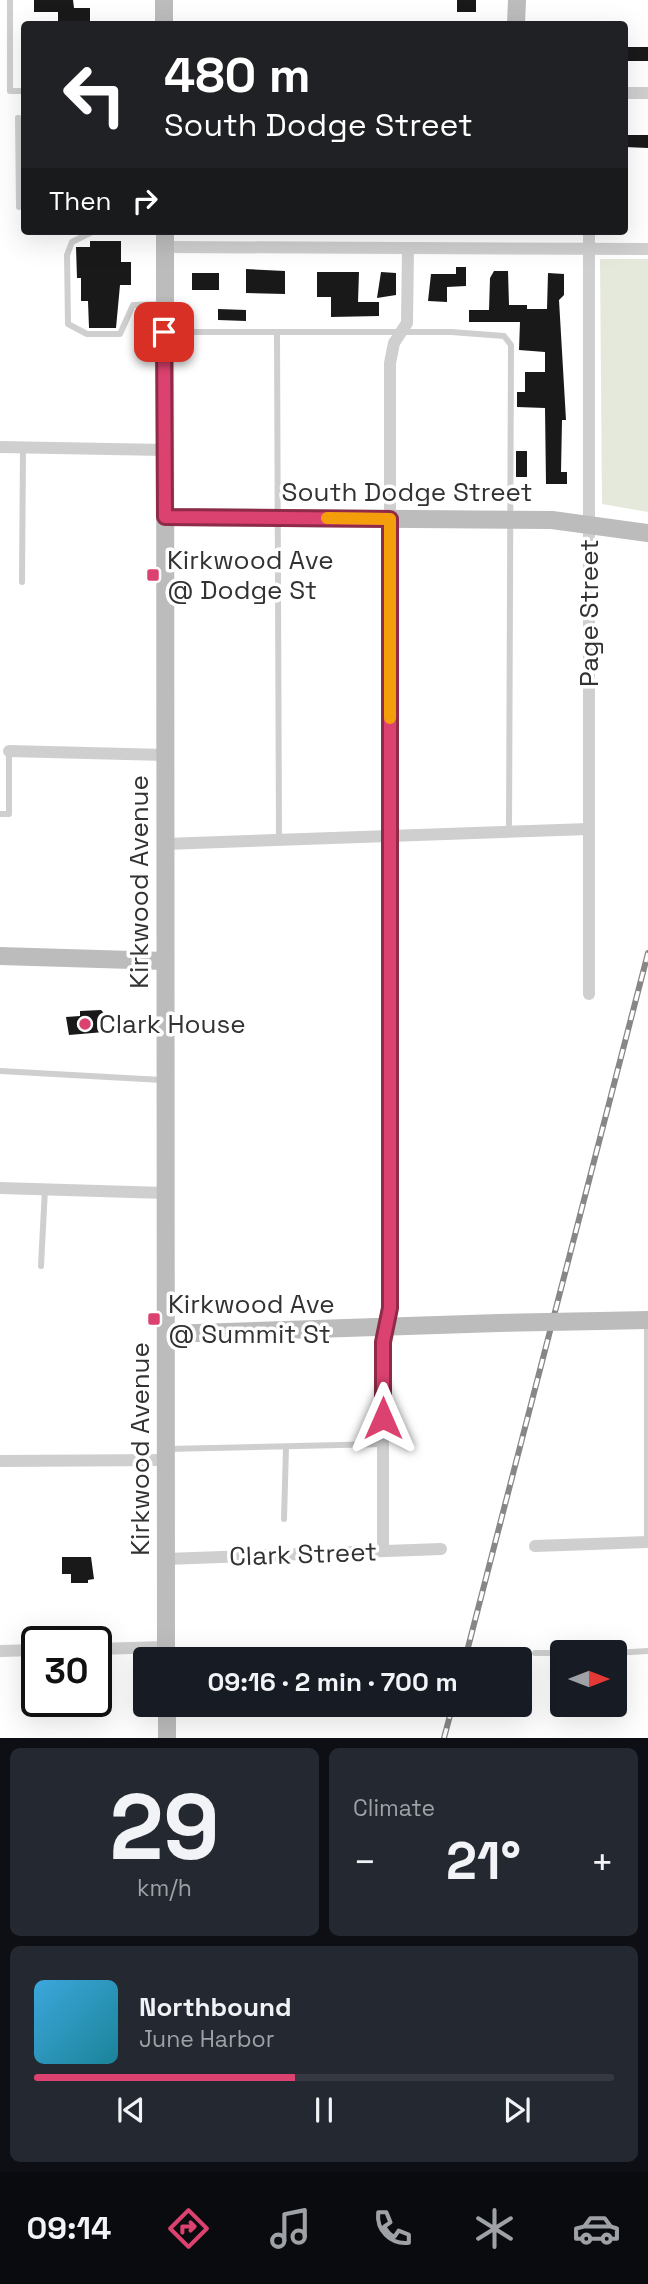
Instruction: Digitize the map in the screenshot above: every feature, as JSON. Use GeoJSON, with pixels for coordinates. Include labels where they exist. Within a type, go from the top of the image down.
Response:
{"type":"FeatureCollection","features":[{"type":"Feature","properties":{"kind":"main road"},"geometry":{"type":"LineString","coordinates":[[164,0],[164,21]]}},
{"type":"Feature","properties":{"kind":"main road"},"geometry":{"type":"LineString","coordinates":[[516,21],[517,0]]}},
{"type":"Feature","properties":{"kind":"main road","name":"Kirkwood Avenue"},"geometry":{"type":"LineString","coordinates":[[164,237],[166,1647]]}},
{"type":"Feature","properties":{"kind":"main road","name":"South Dodge Street"},"geometry":{"type":"LineString","coordinates":[[165,517],[510,520],[589,524],[648,533]]}},
{"type":"Feature","properties":{"kind":"main road"},"geometry":{"type":"LineString","coordinates":[[0,956],[165,961]]}},
{"type":"Feature","properties":{"kind":"main road"},"geometry":{"type":"LineString","coordinates":[[166,1334],[648,1320]]}},
{"type":"Feature","properties":{"kind":"main road"},"geometry":{"type":"LineString","coordinates":[[167,1717],[167,1738]]}},
{"type":"Feature","properties":{"kind":"street"},"geometry":{"type":"LineString","coordinates":[[628,93],[648,93]]}},
{"type":"Feature","properties":{"kind":"street","name":"Page Street"},"geometry":{"type":"LineString","coordinates":[[589,235],[589,994]]}},
{"type":"Feature","properties":{"kind":"street"},"geometry":{"type":"LineString","coordinates":[[164,237],[408,248],[648,249]]}},
{"type":"Feature","properties":{"kind":"street"},"geometry":{"type":"LineString","coordinates":[[383,1551],[383,1342],[390,1308],[390,363],[394,343],[407,323],[408,248]]}},
{"type":"Feature","properties":{"kind":"street"},"geometry":{"type":"LineString","coordinates":[[0,447],[164,450]]}},
{"type":"Feature","properties":{"kind":"street"},"geometry":{"type":"LineString","coordinates":[[9,751],[165,755]]}},
{"type":"Feature","properties":{"kind":"street"},"geometry":{"type":"LineString","coordinates":[[165,844],[589,829]]}},
{"type":"Feature","properties":{"kind":"street"},"geometry":{"type":"LineString","coordinates":[[0,1188],[165,1193]]}},
{"type":"Feature","properties":{"kind":"street"},"geometry":{"type":"LineString","coordinates":[[0,1461],[166,1455]]}},
{"type":"Feature","properties":{"kind":"street"},"geometry":{"type":"LineString","coordinates":[[535,1546],[647,1542]]}},
{"type":"Feature","properties":{"kind":"street","name":"Clark Street"},"geometry":{"type":"LineString","coordinates":[[166,1559],[440,1549]]}},
{"type":"Feature","properties":{"kind":"street"},"geometry":{"type":"LineString","coordinates":[[0,1651],[21,1650]]}},
{"type":"Feature","properties":{"kind":"street"},"geometry":{"type":"LineString","coordinates":[[112,1650],[133,1651]]}},
{"type":"Feature","properties":{"kind":"lane"},"geometry":{"type":"LineString","coordinates":[[10,0],[10,91],[21,91]]}},
{"type":"Feature","properties":{"kind":"lane"},"geometry":{"type":"LineString","coordinates":[[19,207],[18,118],[21,118]]}},
{"type":"Feature","properties":{"kind":"lane"},"geometry":{"type":"LineString","coordinates":[[86,235],[72,242],[67,255],[68,324],[86,334],[120,334],[133,305],[164,304]]}},
{"type":"Feature","properties":{"kind":"lane"},"geometry":{"type":"LineString","coordinates":[[135,235],[164,237]]}},
{"type":"Feature","properties":{"kind":"lane"},"geometry":{"type":"LineString","coordinates":[[164,332],[504,336],[510,345],[509,832]]}},
{"type":"Feature","properties":{"kind":"lane"},"geometry":{"type":"LineString","coordinates":[[277,332],[279,840]]}},
{"type":"Feature","properties":{"kind":"lane"},"geometry":{"type":"LineString","coordinates":[[22,582],[23,448]]}},
{"type":"Feature","properties":{"kind":"lane"},"geometry":{"type":"LineString","coordinates":[[0,814],[9,814],[9,751]]}},
{"type":"Feature","properties":{"kind":"lane"},"geometry":{"type":"LineString","coordinates":[[0,1070],[165,1080]]}},
{"type":"Feature","properties":{"kind":"lane"},"geometry":{"type":"LineString","coordinates":[[41,1266],[45,1189]]}},
{"type":"Feature","properties":{"kind":"lane"},"geometry":{"type":"LineString","coordinates":[[647,1542],[648,1320]]}},
{"type":"Feature","properties":{"kind":"lane"},"geometry":{"type":"LineString","coordinates":[[166,1455],[383,1444]]}},
{"type":"Feature","properties":{"kind":"lane"},"geometry":{"type":"LineString","coordinates":[[284,1520],[286,1447]]}},
{"type":"Feature","properties":{"kind":"lane"},"geometry":{"type":"LineString","coordinates":[[627,1652],[648,1651]]}},
{"type":"Feature","properties":{"kind":"lane"},"geometry":{"type":"LineString","coordinates":[[535,1653],[550,1653]]}},
{"type":"Feature","properties":{"kind":"shaded area"},"geometry":{"type":"Polygon","coordinates":[[[600,259],[648,259],[648,512],[602,504],[600,259]]]}},
{"type":"Feature","properties":{"kind":"building"},"geometry":{"type":"Polygon","coordinates":[[[34,0],[73,0],[74,8],[90,8],[90,21],[58,21],[58,12],[34,12],[34,0]]]}},
{"type":"Feature","properties":{"kind":"building"},"geometry":{"type":"Polygon","coordinates":[[[457,0],[476,0],[476,12],[457,12],[457,0]]]}},
{"type":"Feature","properties":{"kind":"building"},"geometry":{"type":"Polygon","coordinates":[[[628,47],[648,47],[648,61],[628,61],[628,47]]]}},
{"type":"Feature","properties":{"kind":"building"},"geometry":{"type":"Polygon","coordinates":[[[628,135],[648,135],[648,148],[628,147],[628,135]]]}},
{"type":"Feature","properties":{"kind":"building"},"geometry":{"type":"Polygon","coordinates":[[[90,241],[121,241],[121,262],[131,262],[131,285],[120,285],[116,328],[89,328],[88,301],[81,301],[81,278],[77,278],[76,247],[90,247],[90,241]]]}},
{"type":"Feature","properties":{"kind":"building"},"geometry":{"type":"Polygon","coordinates":[[[456,267],[466,267],[466,286],[447,287],[447,302],[428,301],[431,274],[456,274],[456,267]]]}},
{"type":"Feature","properties":{"kind":"building"},"geometry":{"type":"Polygon","coordinates":[[[246,269],[285,271],[285,294],[246,293],[246,269]]]}},
{"type":"Feature","properties":{"kind":"building"},"geometry":{"type":"Polygon","coordinates":[[[494,271],[508,271],[509,305],[527,305],[527,309],[547,309],[548,273],[564,274],[564,295],[559,300],[566,420],[562,420],[561,472],[567,472],[567,484],[546,484],[545,408],[517,407],[517,392],[525,392],[525,372],[545,372],[545,352],[519,350],[520,322],[469,322],[469,310],[489,310],[490,278],[494,271]]]}},
{"type":"Feature","properties":{"kind":"building"},"geometry":{"type":"Polygon","coordinates":[[[317,272],[359,272],[358,302],[379,302],[379,316],[331,317],[331,297],[317,297],[317,272]]]}},
{"type":"Feature","properties":{"kind":"building"},"geometry":{"type":"Polygon","coordinates":[[[381,272],[396,273],[396,295],[377,298],[381,272]]]}},
{"type":"Feature","properties":{"kind":"building"},"geometry":{"type":"Polygon","coordinates":[[[192,273],[219,273],[219,290],[192,290],[192,273]]]}},
{"type":"Feature","properties":{"kind":"building"},"geometry":{"type":"Polygon","coordinates":[[[218,309],[246,310],[246,321],[218,320],[218,309]]]}},
{"type":"Feature","properties":{"kind":"building"},"geometry":{"type":"Polygon","coordinates":[[[516,451],[527,451],[527,477],[516,477],[516,451]]]}},
{"type":"Feature","properties":{"kind":"building","name":"Clark House"},"geometry":{"type":"Polygon","coordinates":[[[101,1010],[104,1013],[104,1032],[69,1035],[66,1017],[80,1016],[80,1011],[101,1010]]]}},
{"type":"Feature","properties":{"kind":"building"},"geometry":{"type":"Polygon","coordinates":[[[62,1557],[91,1557],[94,1579],[88,1580],[88,1583],[71,1583],[71,1574],[62,1574],[62,1557]]]}},
{"type":"Feature","properties":{"kind":"railway"},"geometry":{"type":"LineString","coordinates":[[468,1647],[648,953]]}},
{"type":"Feature","properties":{"kind":"railway"},"geometry":{"type":"LineString","coordinates":[[444,1738],[450,1717]]}},
{"type":"Feature","properties":{"kind":"slow traffic"},"geometry":{"type":"LineString","coordinates":[[327,518],[390,519],[390,718]]}},
{"type":"Feature","properties":{"kind":"place","name":"Kirkwood Ave @ Dodge St"},"geometry":{"type":"Point","coordinates":[153,575]}},
{"type":"Feature","properties":{"kind":"place","name":"Clark House"},"geometry":{"type":"Point","coordinates":[85,1024]}},
{"type":"Feature","properties":{"kind":"place","name":"Kirkwood Ave @ Summit St"},"geometry":{"type":"Point","coordinates":[154,1319]}},
{"type":"Feature","properties":{"kind":"route"},"geometry":{"type":"LineString","coordinates":[[164,332],[165,517],[390,519],[390,1308],[383,1342],[383,1418]]}}]}
